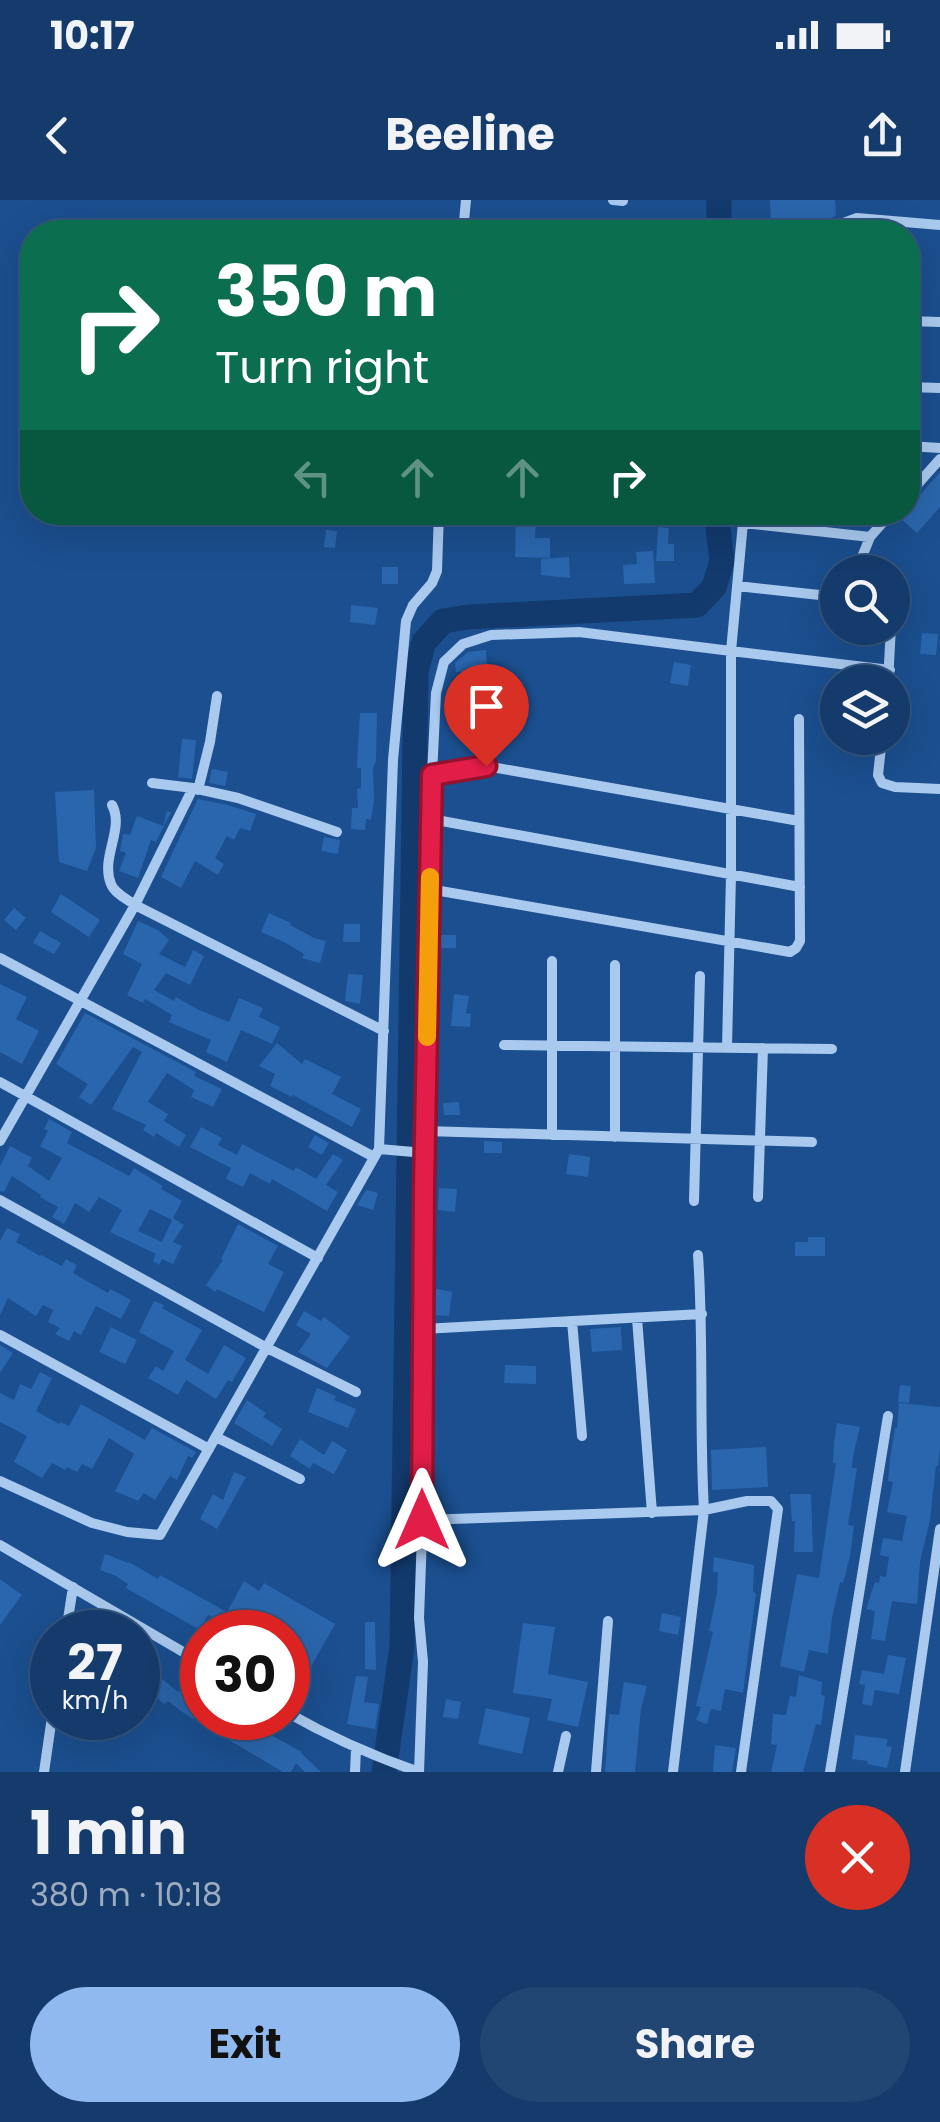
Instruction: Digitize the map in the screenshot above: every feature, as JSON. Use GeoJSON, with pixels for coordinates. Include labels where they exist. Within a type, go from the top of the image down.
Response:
{"type":"FeatureCollection","features":[{"type":"Feature","properties":{"kind":"street"},"geometry":{"type":"LineString","coordinates":[[613,200],[623,201]]}},
{"type":"Feature","properties":{"kind":"street"},"geometry":{"type":"LineString","coordinates":[[852,220],[881,220]]}},
{"type":"Feature","properties":{"kind":"street"},"geometry":{"type":"LineString","coordinates":[[920,482],[940,459]]}},
{"type":"Feature","properties":{"kind":"street"},"geometry":{"type":"LineString","coordinates":[[0,1481],[92,1524],[160,1534],[381,1153],[393,760],[406,621],[436,571],[438,525]]}},
{"type":"Feature","properties":{"kind":"street"},"geometry":{"type":"LineString","coordinates":[[727,1047],[732,651],[742,525]]}},
{"type":"Feature","properties":{"kind":"street"},"geometry":{"type":"LineString","coordinates":[[790,525],[870,537]]}},
{"type":"Feature","properties":{"kind":"street"},"geometry":{"type":"LineString","coordinates":[[863,555],[881,525]]}},
{"type":"Feature","properties":{"kind":"street"},"geometry":{"type":"LineString","coordinates":[[738,586],[820,595]]}},
{"type":"Feature","properties":{"kind":"street"},"geometry":{"type":"LineString","coordinates":[[310,1726],[418,1772],[423,1662],[421,1152],[425,1131],[432,775],[436,692],[444,662],[463,644],[491,636],[579,632],[820,665]]}},
{"type":"Feature","properties":{"kind":"street"},"geometry":{"type":"LineString","coordinates":[[0,1141],[135,905],[196,789],[210,742],[217,696]]}},
{"type":"Feature","properties":{"kind":"street"},"geometry":{"type":"LineString","coordinates":[[429,889],[790,952],[800,941],[799,718]]}},
{"type":"Feature","properties":{"kind":"street"},"geometry":{"type":"LineString","coordinates":[[880,755],[878,775],[882,783],[940,789]]}},
{"type":"Feature","properties":{"kind":"street"},"geometry":{"type":"LineString","coordinates":[[432,775],[486,766],[799,820]]}},
{"type":"Feature","properties":{"kind":"street"},"geometry":{"type":"LineString","coordinates":[[152,783],[238,798],[336,832]]}},
{"type":"Feature","properties":{"kind":"street"},"geometry":{"type":"LineString","coordinates":[[112,805],[116,822],[108,855],[111,885],[135,905],[384,1031]]}},
{"type":"Feature","properties":{"kind":"street"},"geometry":{"type":"LineString","coordinates":[[431,819],[800,888]]}},
{"type":"Feature","properties":{"kind":"street"},"geometry":{"type":"LineString","coordinates":[[0,958],[381,1153],[421,1152]]}},
{"type":"Feature","properties":{"kind":"street"},"geometry":{"type":"LineString","coordinates":[[552,961],[552,1134]]}},
{"type":"Feature","properties":{"kind":"street"},"geometry":{"type":"LineString","coordinates":[[614,1136],[615,964]]}},
{"type":"Feature","properties":{"kind":"street"},"geometry":{"type":"LineString","coordinates":[[694,1201],[700,976]]}},
{"type":"Feature","properties":{"kind":"street"},"geometry":{"type":"LineString","coordinates":[[504,1046],[832,1049]]}},
{"type":"Feature","properties":{"kind":"street"},"geometry":{"type":"LineString","coordinates":[[758,1198],[763,1048]]}},
{"type":"Feature","properties":{"kind":"street"},"geometry":{"type":"LineString","coordinates":[[0,1082],[318,1258]]}},
{"type":"Feature","properties":{"kind":"street"},"geometry":{"type":"LineString","coordinates":[[425,1131],[812,1142]]}},
{"type":"Feature","properties":{"kind":"street"},"geometry":{"type":"LineString","coordinates":[[0,1200],[267,1348],[356,1392]]}},
{"type":"Feature","properties":{"kind":"street"},"geometry":{"type":"LineString","coordinates":[[673,1772],[704,1510],[698,1255]]}},
{"type":"Feature","properties":{"kind":"street"},"geometry":{"type":"LineString","coordinates":[[423,1329],[702,1314]]}},
{"type":"Feature","properties":{"kind":"street"},"geometry":{"type":"LineString","coordinates":[[637,1318],[652,1513]]}},
{"type":"Feature","properties":{"kind":"street"},"geometry":{"type":"LineString","coordinates":[[572,1321],[582,1436]]}},
{"type":"Feature","properties":{"kind":"street"},"geometry":{"type":"LineString","coordinates":[[0,1335],[209,1449]]}},
{"type":"Feature","properties":{"kind":"street"},"geometry":{"type":"LineString","coordinates":[[830,1772],[888,1416]]}},
{"type":"Feature","properties":{"kind":"street"},"geometry":{"type":"LineString","coordinates":[[216,1437],[300,1479]]}},
{"type":"Feature","properties":{"kind":"street"},"geometry":{"type":"LineString","coordinates":[[422,1520],[652,1513],[771,1501],[778,1509],[741,1772]]}},
{"type":"Feature","properties":{"kind":"street"},"geometry":{"type":"LineString","coordinates":[[905,1772],[940,1529]]}},
{"type":"Feature","properties":{"kind":"street"},"geometry":{"type":"LineString","coordinates":[[0,1544],[180,1650]]}},
{"type":"Feature","properties":{"kind":"street"},"geometry":{"type":"LineString","coordinates":[[69,1610],[72,1587]]}},
{"type":"Feature","properties":{"kind":"street"},"geometry":{"type":"LineString","coordinates":[[596,1772],[608,1621]]}},
{"type":"Feature","properties":{"kind":"street"},"geometry":{"type":"LineString","coordinates":[[558,1772],[566,1736]]}},
{"type":"Feature","properties":{"kind":"street"},"geometry":{"type":"LineString","coordinates":[[44,1772],[49,1740]]}},
{"type":"Feature","properties":{"kind":"street"},"geometry":{"type":"LineString","coordinates":[[355,1772],[362,1751]]}},
{"type":"Feature","properties":{"kind":"building"},"geometry":{"type":"Polygon","coordinates":[[[770,200],[835,200],[836,216],[828,219],[771,220],[770,200]]]}},
{"type":"Feature","properties":{"kind":"building"},"geometry":{"type":"Polygon","coordinates":[[[940,472],[940,507],[917,533],[908,525],[920,525],[920,495],[940,472]]]}},
{"type":"Feature","properties":{"kind":"building"},"geometry":{"type":"Polygon","coordinates":[[[516,525],[536,525],[535,538],[550,538],[550,558],[515,557],[516,525]]]}},
{"type":"Feature","properties":{"kind":"building"},"geometry":{"type":"Polygon","coordinates":[[[658,527],[669,528],[668,544],[674,544],[674,561],[656,561],[658,527]]]}},
{"type":"Feature","properties":{"kind":"building"},"geometry":{"type":"Polygon","coordinates":[[[326,530],[337,531],[335,548],[324,547],[326,530]]]}},
{"type":"Feature","properties":{"kind":"building"},"geometry":{"type":"Polygon","coordinates":[[[653,551],[655,583],[624,584],[623,565],[637,564],[636,552],[653,551]]]}},
{"type":"Feature","properties":{"kind":"building"},"geometry":{"type":"Polygon","coordinates":[[[569,557],[570,578],[541,575],[541,559],[569,557]]]}},
{"type":"Feature","properties":{"kind":"building"},"geometry":{"type":"Polygon","coordinates":[[[382,567],[398,567],[398,584],[382,584],[382,567]]]}},
{"type":"Feature","properties":{"kind":"building"},"geometry":{"type":"Polygon","coordinates":[[[351,605],[378,608],[375,625],[350,622],[351,605]]]}},
{"type":"Feature","properties":{"kind":"building"},"geometry":{"type":"Polygon","coordinates":[[[922,633],[938,634],[936,655],[920,654],[922,633]]]}},
{"type":"Feature","properties":{"kind":"building"},"geometry":{"type":"Polygon","coordinates":[[[486,650],[487,671],[456,672],[455,663],[468,652],[486,650]]]}},
{"type":"Feature","properties":{"kind":"building"},"geometry":{"type":"Polygon","coordinates":[[[674,662],[691,665],[688,686],[670,683],[674,662]]]}},
{"type":"Feature","properties":{"kind":"building"},"geometry":{"type":"Polygon","coordinates":[[[360,713],[377,713],[374,801],[365,830],[351,829],[352,808],[358,808],[357,789],[361,788],[361,768],[357,768],[360,713]]]}},
{"type":"Feature","properties":{"kind":"building"},"geometry":{"type":"Polygon","coordinates":[[[182,739],[196,740],[192,779],[178,777],[182,739]]]}},
{"type":"Feature","properties":{"kind":"building"},"geometry":{"type":"Polygon","coordinates":[[[212,769],[228,772],[225,786],[209,783],[212,769]]]}},
{"type":"Feature","properties":{"kind":"building"},"geometry":{"type":"Polygon","coordinates":[[[94,790],[96,848],[87,871],[59,862],[55,792],[94,790]]]}},
{"type":"Feature","properties":{"kind":"building"},"geometry":{"type":"Polygon","coordinates":[[[198,799],[256,814],[250,831],[240,828],[234,840],[227,836],[215,858],[224,864],[218,875],[195,861],[181,888],[161,877],[198,799]]]}},
{"type":"Feature","properties":{"kind":"building"},"geometry":{"type":"Polygon","coordinates":[[[167,811],[171,812],[156,842],[151,840],[138,878],[119,871],[126,853],[120,851],[123,834],[130,835],[137,816],[163,826],[167,811]]]}},
{"type":"Feature","properties":{"kind":"building"},"geometry":{"type":"Polygon","coordinates":[[[324,837],[340,840],[338,854],[321,851],[324,837]]]}},
{"type":"Feature","properties":{"kind":"building"},"geometry":{"type":"Polygon","coordinates":[[[61,894],[100,920],[89,937],[51,912],[61,894]]]}},
{"type":"Feature","properties":{"kind":"building"},"geometry":{"type":"Polygon","coordinates":[[[14,908],[26,918],[16,930],[4,920],[14,908]]]}},
{"type":"Feature","properties":{"kind":"building"},"geometry":{"type":"Polygon","coordinates":[[[269,913],[326,941],[320,963],[302,958],[304,954],[261,932],[269,913]]]}},
{"type":"Feature","properties":{"kind":"building"},"geometry":{"type":"Polygon","coordinates":[[[138,921],[169,940],[159,954],[185,967],[193,950],[204,956],[190,985],[166,973],[154,990],[229,1022],[239,998],[263,1008],[259,1017],[280,1027],[272,1044],[241,1030],[227,1062],[206,1052],[211,1040],[169,1022],[172,1015],[145,999],[143,1003],[127,995],[142,964],[123,954],[138,921]]]}},
{"type":"Feature","properties":{"kind":"building"},"geometry":{"type":"Polygon","coordinates":[[[344,924],[360,924],[360,942],[343,942],[344,924]]]}},
{"type":"Feature","properties":{"kind":"building"},"geometry":{"type":"Polygon","coordinates":[[[40,931],[61,943],[54,954],[33,943],[40,931]]]}},
{"type":"Feature","properties":{"kind":"building"},"geometry":{"type":"Polygon","coordinates":[[[440,935],[456,935],[456,948],[440,948],[440,935]]]}},
{"type":"Feature","properties":{"kind":"building"},"geometry":{"type":"Polygon","coordinates":[[[348,974],[363,975],[360,1004],[345,1001],[348,974]]]}},
{"type":"Feature","properties":{"kind":"building"},"geometry":{"type":"Polygon","coordinates":[[[0,984],[27,997],[16,1019],[39,1031],[22,1064],[0,1052],[0,984]]]}},
{"type":"Feature","properties":{"kind":"building"},"geometry":{"type":"Polygon","coordinates":[[[454,994],[469,996],[466,1013],[471,1014],[470,1027],[451,1026],[454,994]]]}},
{"type":"Feature","properties":{"kind":"building"},"geometry":{"type":"Polygon","coordinates":[[[85,1013],[222,1089],[213,1107],[191,1097],[194,1090],[167,1073],[148,1102],[168,1114],[164,1121],[186,1135],[179,1147],[156,1133],[154,1137],[143,1130],[146,1125],[112,1109],[142,1052],[133,1047],[91,1105],[79,1097],[88,1084],[56,1064],[85,1013]]]}},
{"type":"Feature","properties":{"kind":"building"},"geometry":{"type":"Polygon","coordinates":[[[277,1043],[302,1064],[305,1059],[341,1077],[332,1094],[361,1109],[352,1127],[270,1086],[275,1074],[259,1066],[277,1043]]]}},
{"type":"Feature","properties":{"kind":"building"},"geometry":{"type":"Polygon","coordinates":[[[459,1102],[460,1115],[444,1115],[443,1103],[459,1102]]]}},
{"type":"Feature","properties":{"kind":"building"},"geometry":{"type":"Polygon","coordinates":[[[49,1119],[72,1132],[67,1143],[129,1176],[134,1168],[182,1201],[173,1218],[184,1225],[173,1242],[182,1246],[173,1264],[162,1259],[159,1265],[153,1261],[156,1254],[110,1232],[122,1210],[99,1197],[89,1212],[75,1203],[64,1224],[52,1217],[58,1207],[12,1176],[4,1192],[0,1191],[0,1166],[10,1146],[32,1158],[28,1166],[49,1181],[62,1158],[40,1146],[48,1131],[44,1129],[49,1119]],[[150,1209],[138,1231],[162,1242],[172,1220],[150,1209]]]}},
{"type":"Feature","properties":{"kind":"building"},"geometry":{"type":"Polygon","coordinates":[[[201,1127],[222,1138],[218,1145],[237,1155],[242,1144],[316,1179],[333,1154],[343,1160],[326,1185],[338,1192],[327,1211],[272,1179],[270,1184],[250,1173],[243,1187],[226,1179],[231,1168],[190,1147],[201,1127]]]}},
{"type":"Feature","properties":{"kind":"building"},"geometry":{"type":"Polygon","coordinates":[[[315,1135],[329,1143],[322,1155],[308,1147],[315,1135]]]}},
{"type":"Feature","properties":{"kind":"building"},"geometry":{"type":"Polygon","coordinates":[[[484,1141],[502,1142],[502,1153],[484,1153],[484,1141]]]}},
{"type":"Feature","properties":{"kind":"building"},"geometry":{"type":"Polygon","coordinates":[[[569,1154],[590,1157],[588,1177],[566,1174],[569,1154]]]}},
{"type":"Feature","properties":{"kind":"building"},"geometry":{"type":"Polygon","coordinates":[[[439,1188],[457,1189],[455,1212],[438,1210],[439,1188]]]}},
{"type":"Feature","properties":{"kind":"building"},"geometry":{"type":"Polygon","coordinates":[[[366,1190],[378,1193],[373,1210],[357,1205],[366,1190]]]}},
{"type":"Feature","properties":{"kind":"building"},"geometry":{"type":"Polygon","coordinates":[[[238,1224],[278,1246],[268,1264],[284,1272],[264,1312],[206,1285],[223,1260],[238,1224]]]}},
{"type":"Feature","properties":{"kind":"building"},"geometry":{"type":"Polygon","coordinates":[[[7,1228],[20,1234],[16,1242],[40,1256],[62,1266],[66,1259],[77,1265],[73,1273],[108,1293],[110,1289],[131,1300],[121,1319],[96,1306],[81,1335],[74,1331],[69,1341],[55,1334],[60,1328],[48,1322],[53,1310],[43,1305],[36,1316],[8,1298],[0,1315],[0,1241],[7,1228]]]}},
{"type":"Feature","properties":{"kind":"building"},"geometry":{"type":"Polygon","coordinates":[[[808,1237],[825,1237],[825,1256],[795,1256],[795,1242],[808,1242],[808,1237]]]}},
{"type":"Feature","properties":{"kind":"building"},"geometry":{"type":"Polygon","coordinates":[[[433,1288],[452,1292],[449,1316],[433,1315],[433,1288]]]}},
{"type":"Feature","properties":{"kind":"building"},"geometry":{"type":"Polygon","coordinates":[[[154,1301],[202,1330],[185,1360],[208,1374],[224,1345],[246,1358],[216,1399],[186,1380],[178,1395],[148,1378],[156,1366],[163,1371],[174,1351],[139,1332],[154,1301]]]}},
{"type":"Feature","properties":{"kind":"building"},"geometry":{"type":"Polygon","coordinates":[[[304,1311],[321,1321],[324,1317],[350,1337],[327,1368],[298,1352],[311,1334],[296,1325],[304,1311]]]}},
{"type":"Feature","properties":{"kind":"building"},"geometry":{"type":"Polygon","coordinates":[[[111,1327],[137,1340],[125,1364],[99,1352],[111,1327]]]}},
{"type":"Feature","properties":{"kind":"building"},"geometry":{"type":"Polygon","coordinates":[[[621,1327],[622,1350],[592,1352],[590,1329],[621,1327]]]}},
{"type":"Feature","properties":{"kind":"building"},"geometry":{"type":"Polygon","coordinates":[[[0,1345],[13,1353],[0,1373],[0,1345]]]}},
{"type":"Feature","properties":{"kind":"building"},"geometry":{"type":"Polygon","coordinates":[[[505,1365],[536,1366],[536,1384],[504,1383],[505,1365]]]}},
{"type":"Feature","properties":{"kind":"building"},"geometry":{"type":"Polygon","coordinates":[[[40,1372],[52,1378],[36,1411],[59,1424],[69,1426],[81,1404],[145,1440],[152,1428],[196,1452],[192,1458],[188,1456],[177,1480],[170,1476],[155,1500],[144,1493],[138,1501],[115,1491],[134,1454],[109,1438],[92,1469],[82,1464],[77,1472],[52,1463],[42,1478],[14,1462],[27,1436],[0,1422],[0,1393],[14,1400],[20,1384],[31,1389],[40,1372]]]}},
{"type":"Feature","properties":{"kind":"building"},"geometry":{"type":"Polygon","coordinates":[[[900,1385],[911,1386],[909,1403],[898,1402],[900,1385]]]}},
{"type":"Feature","properties":{"kind":"building"},"geometry":{"type":"Polygon","coordinates":[[[317,1388],[356,1409],[348,1428],[308,1412],[317,1388]]]}},
{"type":"Feature","properties":{"kind":"building"},"geometry":{"type":"Polygon","coordinates":[[[247,1400],[282,1429],[272,1446],[234,1423],[247,1400]]]}},
{"type":"Feature","properties":{"kind":"building"},"geometry":{"type":"Polygon","coordinates":[[[899,1403],[940,1407],[940,1449],[920,1562],[917,1604],[892,1601],[885,1641],[871,1639],[875,1611],[866,1609],[875,1582],[879,1583],[880,1576],[886,1577],[889,1557],[880,1555],[883,1538],[902,1541],[907,1516],[887,1512],[899,1403]]]}},
{"type":"Feature","properties":{"kind":"building"},"geometry":{"type":"Polygon","coordinates":[[[837,1423],[860,1427],[853,1456],[852,1468],[857,1468],[848,1525],[854,1526],[850,1556],[832,1618],[828,1654],[809,1650],[804,1672],[780,1666],[797,1574],[819,1578],[836,1463],[837,1423]]]}},
{"type":"Feature","properties":{"kind":"building"},"geometry":{"type":"Polygon","coordinates":[[[300,1439],[324,1455],[332,1441],[347,1450],[334,1474],[313,1463],[310,1469],[290,1456],[300,1439]]]}},
{"type":"Feature","properties":{"kind":"building"},"geometry":{"type":"Polygon","coordinates":[[[766,1447],[768,1487],[712,1490],[711,1450],[766,1447]]]}},
{"type":"Feature","properties":{"kind":"building"},"geometry":{"type":"Polygon","coordinates":[[[234,1472],[246,1477],[217,1529],[200,1519],[213,1494],[223,1500],[234,1472]]]}},
{"type":"Feature","properties":{"kind":"building"},"geometry":{"type":"Polygon","coordinates":[[[790,1494],[811,1494],[813,1552],[794,1552],[795,1521],[790,1494]]]}},
{"type":"Feature","properties":{"kind":"building"},"geometry":{"type":"Polygon","coordinates":[[[105,1554],[129,1562],[158,1579],[160,1575],[223,1610],[180,1610],[180,1619],[126,1588],[128,1584],[116,1576],[100,1570],[105,1554]]]}},
{"type":"Feature","properties":{"kind":"building"},"geometry":{"type":"Polygon","coordinates":[[[714,1557],[754,1565],[756,1593],[743,1693],[725,1689],[721,1711],[711,1709],[707,1724],[696,1720],[701,1707],[696,1706],[713,1632],[709,1631],[718,1572],[713,1572],[714,1557]]]}},
{"type":"Feature","properties":{"kind":"building"},"geometry":{"type":"Polygon","coordinates":[[[0,1579],[22,1595],[0,1625],[0,1579]]]}},
{"type":"Feature","properties":{"kind":"building"},"geometry":{"type":"Polygon","coordinates":[[[244,1581],[259,1591],[264,1583],[335,1624],[310,1668],[310,1610],[228,1610],[244,1581]]]}},
{"type":"Feature","properties":{"kind":"building"},"geometry":{"type":"Polygon","coordinates":[[[662,1613],[681,1617],[678,1635],[659,1631],[662,1613]]]}},
{"type":"Feature","properties":{"kind":"building"},"geometry":{"type":"Polygon","coordinates":[[[365,1622],[375,1622],[376,1670],[365,1669],[365,1622]]]}},
{"type":"Feature","properties":{"kind":"building"},"geometry":{"type":"Polygon","coordinates":[[[523,1623],[555,1627],[548,1674],[588,1682],[578,1727],[547,1720],[552,1699],[513,1693],[523,1623]]]}},
{"type":"Feature","properties":{"kind":"building"},"geometry":{"type":"Polygon","coordinates":[[[888,1655],[906,1658],[899,1694],[875,1690],[872,1706],[862,1704],[862,1670],[884,1674],[888,1655]]]}},
{"type":"Feature","properties":{"kind":"building"},"geometry":{"type":"Polygon","coordinates":[[[799,1675],[822,1682],[821,1695],[825,1696],[821,1725],[816,1724],[803,1772],[771,1772],[777,1745],[771,1744],[773,1714],[786,1715],[790,1696],[796,1697],[799,1675]]]}},
{"type":"Feature","properties":{"kind":"building"},"geometry":{"type":"Polygon","coordinates":[[[356,1676],[368,1677],[364,1702],[379,1704],[375,1729],[347,1724],[356,1676]]]}},
{"type":"Feature","properties":{"kind":"building"},"geometry":{"type":"Polygon","coordinates":[[[160,1679],[178,1692],[180,1690],[180,1710],[160,1700],[160,1679]]]}},
{"type":"Feature","properties":{"kind":"building"},"geometry":{"type":"Polygon","coordinates":[[[624,1682],[647,1686],[635,1772],[605,1772],[609,1714],[619,1715],[624,1682]]]}},
{"type":"Feature","properties":{"kind":"building"},"geometry":{"type":"Polygon","coordinates":[[[446,1699],[461,1702],[458,1719],[443,1717],[446,1699]]]}},
{"type":"Feature","properties":{"kind":"building"},"geometry":{"type":"Polygon","coordinates":[[[486,1708],[530,1718],[522,1754],[478,1744],[486,1708]]]}},
{"type":"Feature","properties":{"kind":"building"},"geometry":{"type":"Polygon","coordinates":[[[855,1735],[888,1739],[886,1746],[892,1747],[887,1768],[852,1759],[855,1735]]]}},
{"type":"Feature","properties":{"kind":"building"},"geometry":{"type":"Polygon","coordinates":[[[229,1740],[280,1740],[302,1752],[321,1772],[305,1772],[296,1763],[291,1772],[283,1772],[229,1740]]]}},
{"type":"Feature","properties":{"kind":"building"},"geometry":{"type":"Polygon","coordinates":[[[715,1745],[736,1748],[732,1772],[713,1772],[715,1745]]]}},
{"type":"Feature","properties":{"kind":"waterway"},"geometry":{"type":"LineString","coordinates":[[719,200],[719,220]]}},
{"type":"Feature","properties":{"kind":"waterway"},"geometry":{"type":"LineString","coordinates":[[384,1772],[402,1647],[416,671],[424,642],[443,621],[697,605],[714,587],[722,561],[718,525]]}},
{"type":"Feature","properties":{"kind":"slow traffic"},"geometry":{"type":"LineString","coordinates":[[427,1037],[430,877]]}},
{"type":"Feature","properties":{"kind":"route"},"geometry":{"type":"LineString","coordinates":[[422,1520],[432,775],[486,766]]}}]}
